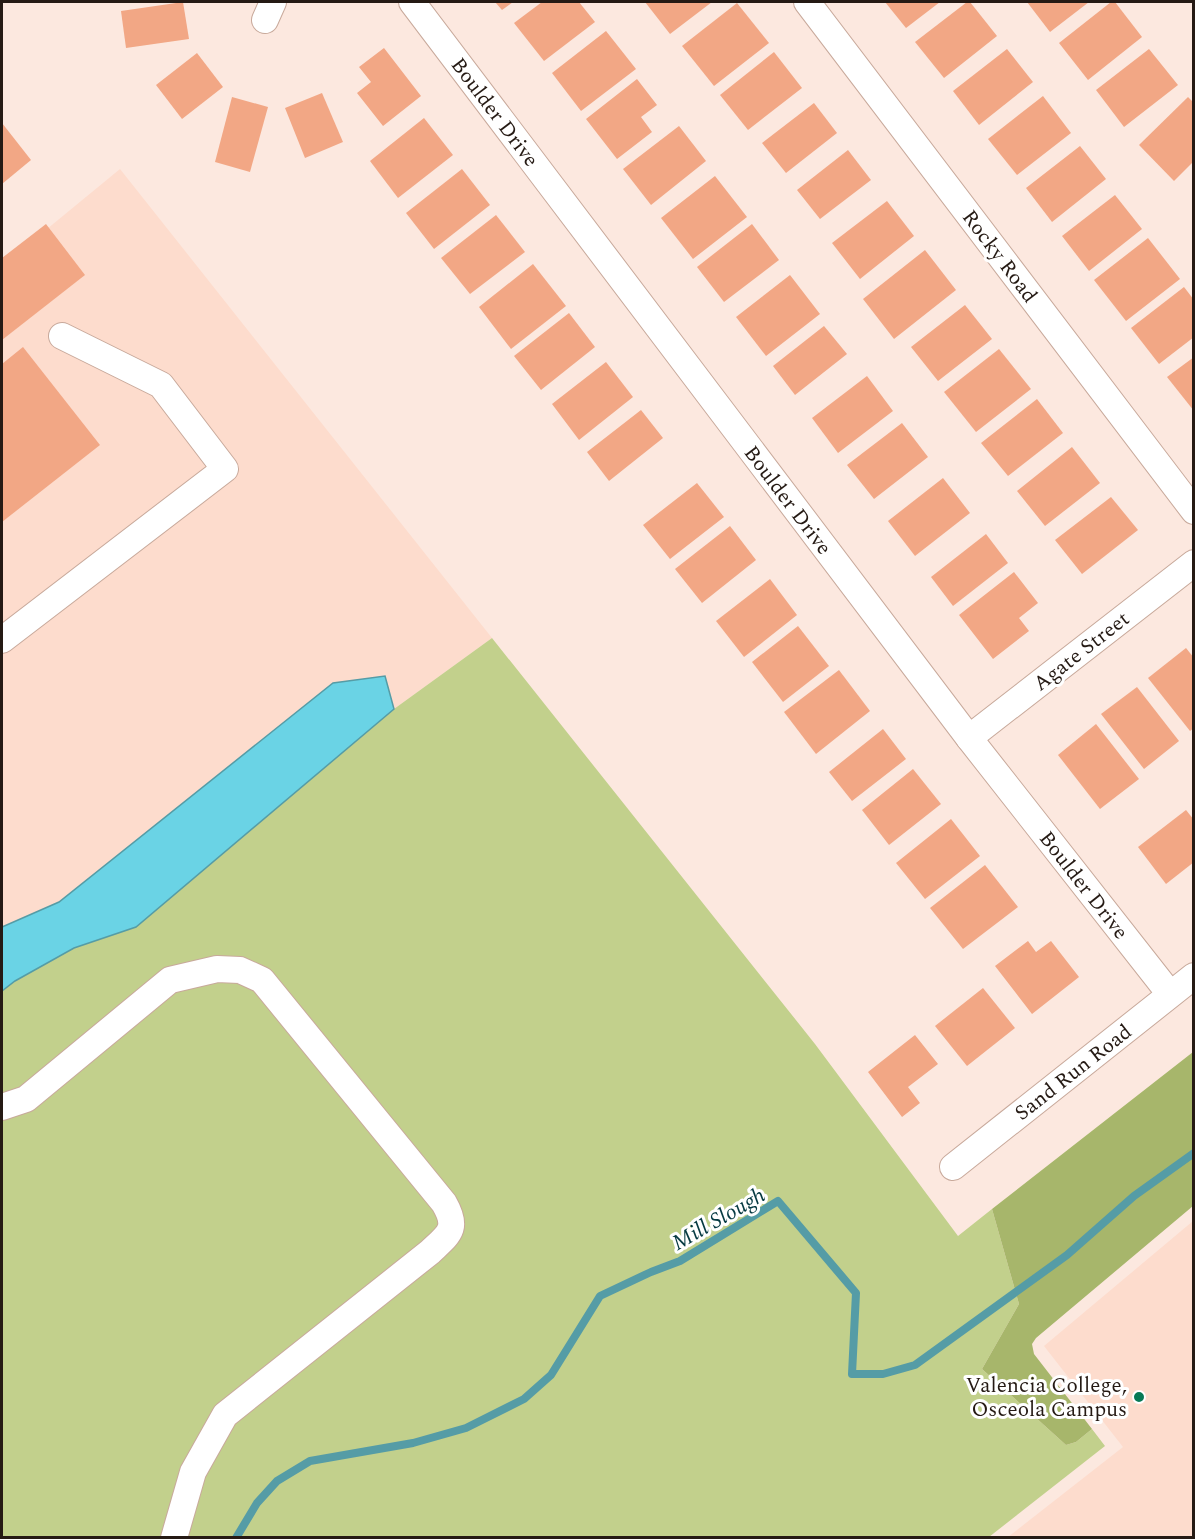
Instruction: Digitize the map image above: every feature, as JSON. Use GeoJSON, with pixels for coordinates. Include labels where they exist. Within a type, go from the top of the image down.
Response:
{"type":"FeatureCollection","features":[{"type":"Feature","properties":{"kind":"street","name":"Boulder Drive"},"geometry":{"type":"LineString","coordinates":[[412,2],[969,738],[1170,994]]}},
{"type":"Feature","properties":{"kind":"street","name":"Rocky Road"},"geometry":{"type":"LineString","coordinates":[[807,2],[1194,511]]}},
{"type":"Feature","properties":{"kind":"street"},"geometry":{"type":"LineString","coordinates":[[2,640],[225,469],[161,385],[62,336]]}},
{"type":"Feature","properties":{"kind":"street","name":"Agate Street"},"geometry":{"type":"LineString","coordinates":[[969,738],[1194,563]]}},
{"type":"Feature","properties":{"kind":"street"},"geometry":{"type":"LineString","coordinates":[[2,1107],[26,1099],[170,980],[217,969],[240,970],[262,980],[444,1203],[450,1214],[452,1225],[448,1235],[430,1252],[225,1415],[192,1472],[174,1538]]}},
{"type":"Feature","properties":{"kind":"street","name":"Sand Run Road"},"geometry":{"type":"LineString","coordinates":[[953,1167],[1194,976]]}},
{"type":"Feature","properties":{"kind":"shaded area"},"geometry":{"type":"Polygon","coordinates":[[[120,169],[492,638],[394,709],[385,676],[59,902],[2,927],[2,266],[120,169]]]}},
{"type":"Feature","properties":{"kind":"shaded area","name":"Valencia College, Osceola Campus"},"geometry":{"type":"Polygon","coordinates":[[[1193,1221],[1193,1537],[1008,1537],[1123,1447],[1044,1346],[1193,1221]]]}},
{"type":"Feature","properties":{"kind":"green space"},"geometry":{"type":"Polygon","coordinates":[[[492,638],[815,1044],[958,1236],[992,1209],[1019,1304],[982,1369],[1066,1445],[1076,1442],[1092,1429],[1105,1446],[989,1537],[2,1538],[2,991],[15,981],[74,948],[136,927],[394,709],[492,638]]]}},
{"type":"Feature","properties":{"kind":"green space"},"geometry":{"type":"Polygon","coordinates":[[[1193,1052],[1193,1206],[1036,1338],[1032,1344],[1034,1354],[1092,1429],[1076,1442],[1066,1445],[982,1369],[1019,1304],[992,1209],[1193,1052]]]}},
{"type":"Feature","properties":{"kind":"water"},"geometry":{"type":"Polygon","coordinates":[[[385,676],[394,709],[136,927],[74,948],[15,981],[2,991],[2,927],[59,902],[333,683],[385,676]]]}},
{"type":"Feature","properties":{"kind":"building"},"geometry":{"type":"Polygon","coordinates":[[[183,2],[189,39],[126,48],[121,11],[183,2]]]}},
{"type":"Feature","properties":{"kind":"building"},"geometry":{"type":"Polygon","coordinates":[[[495,2],[513,2],[502,10],[495,2]]]}},
{"type":"Feature","properties":{"kind":"building"},"geometry":{"type":"Polygon","coordinates":[[[542,2],[579,2],[595,22],[544,61],[514,23],[542,2]]]}},
{"type":"Feature","properties":{"kind":"building"},"geometry":{"type":"Polygon","coordinates":[[[645,2],[712,2],[670,34],[645,2]]]}},
{"type":"Feature","properties":{"kind":"building"},"geometry":{"type":"Polygon","coordinates":[[[885,2],[940,2],[906,28],[885,2]]]}},
{"type":"Feature","properties":{"kind":"building"},"geometry":{"type":"Polygon","coordinates":[[[970,2],[997,36],[944,78],[915,42],[970,2]]]}},
{"type":"Feature","properties":{"kind":"building"},"geometry":{"type":"Polygon","coordinates":[[[1027,2],[1089,2],[1050,32],[1027,2]]]}},
{"type":"Feature","properties":{"kind":"building"},"geometry":{"type":"Polygon","coordinates":[[[1111,2],[1115,2],[1142,37],[1088,80],[1059,43],[1111,2]]]}},
{"type":"Feature","properties":{"kind":"building"},"geometry":{"type":"Polygon","coordinates":[[[737,3],[769,43],[714,86],[682,46],[737,3]]]}},
{"type":"Feature","properties":{"kind":"building"},"geometry":{"type":"Polygon","coordinates":[[[606,31],[636,69],[581,111],[552,73],[606,31]]]}},
{"type":"Feature","properties":{"kind":"building"},"geometry":{"type":"Polygon","coordinates":[[[384,48],[421,96],[383,126],[357,93],[371,82],[359,67],[384,48]]]}},
{"type":"Feature","properties":{"kind":"building"},"geometry":{"type":"Polygon","coordinates":[[[1007,49],[1033,82],[979,125],[953,91],[1007,49]]]}},
{"type":"Feature","properties":{"kind":"building"},"geometry":{"type":"Polygon","coordinates":[[[1149,49],[1178,85],[1124,127],[1096,90],[1149,49]]]}},
{"type":"Feature","properties":{"kind":"building"},"geometry":{"type":"Polygon","coordinates":[[[774,52],[802,88],[748,130],[720,95],[774,52]]]}},
{"type":"Feature","properties":{"kind":"building"},"geometry":{"type":"Polygon","coordinates":[[[197,53],[223,87],[182,119],[156,85],[197,53]]]}},
{"type":"Feature","properties":{"kind":"building"},"geometry":{"type":"Polygon","coordinates":[[[637,79],[657,105],[641,117],[652,132],[617,159],[586,119],[637,79]]]}},
{"type":"Feature","properties":{"kind":"building"},"geometry":{"type":"Polygon","coordinates":[[[322,93],[343,142],[305,158],[285,108],[322,93]]]}},
{"type":"Feature","properties":{"kind":"building"},"geometry":{"type":"Polygon","coordinates":[[[1043,96],[1071,133],[1017,175],[988,139],[1043,96]]]}},
{"type":"Feature","properties":{"kind":"building"},"geometry":{"type":"Polygon","coordinates":[[[232,97],[268,107],[250,172],[215,162],[232,97]]]}},
{"type":"Feature","properties":{"kind":"building"},"geometry":{"type":"Polygon","coordinates":[[[1188,97],[1194,103],[1194,161],[1174,181],[1139,145],[1188,97]]]}},
{"type":"Feature","properties":{"kind":"building"},"geometry":{"type":"Polygon","coordinates":[[[814,103],[837,133],[786,173],[762,143],[814,103]]]}},
{"type":"Feature","properties":{"kind":"building"},"geometry":{"type":"Polygon","coordinates":[[[424,118],[453,155],[398,198],[370,161],[424,118]]]}},
{"type":"Feature","properties":{"kind":"building"},"geometry":{"type":"Polygon","coordinates":[[[2,123],[31,160],[2,184],[2,123]]]}},
{"type":"Feature","properties":{"kind":"building"},"geometry":{"type":"Polygon","coordinates":[[[679,126],[706,161],[651,205],[623,169],[679,126]]]}},
{"type":"Feature","properties":{"kind":"building"},"geometry":{"type":"Polygon","coordinates":[[[1080,146],[1106,179],[1052,222],[1026,188],[1080,146]]]}},
{"type":"Feature","properties":{"kind":"building"},"geometry":{"type":"Polygon","coordinates":[[[848,150],[871,180],[820,219],[797,190],[848,150]]]}},
{"type":"Feature","properties":{"kind":"building"},"geometry":{"type":"Polygon","coordinates":[[[462,169],[490,205],[434,249],[406,213],[462,169]]]}},
{"type":"Feature","properties":{"kind":"building"},"geometry":{"type":"Polygon","coordinates":[[[715,176],[747,217],[693,259],[661,218],[715,176]]]}},
{"type":"Feature","properties":{"kind":"building"},"geometry":{"type":"Polygon","coordinates":[[[1115,195],[1142,229],[1089,271],[1062,236],[1115,195]]]}},
{"type":"Feature","properties":{"kind":"building"},"geometry":{"type":"Polygon","coordinates":[[[887,201],[914,236],[860,279],[832,243],[887,201]]]}},
{"type":"Feature","properties":{"kind":"building"},"geometry":{"type":"Polygon","coordinates":[[[496,215],[525,252],[470,294],[441,258],[496,215]]]}},
{"type":"Feature","properties":{"kind":"building"},"geometry":{"type":"Polygon","coordinates":[[[46,224],[85,275],[2,340],[2,258],[46,224]]]}},
{"type":"Feature","properties":{"kind":"building"},"geometry":{"type":"Polygon","coordinates":[[[752,224],[779,260],[724,302],[697,267],[752,224]]]}},
{"type":"Feature","properties":{"kind":"building"},"geometry":{"type":"Polygon","coordinates":[[[1148,238],[1180,279],[1126,321],[1094,280],[1148,238]]]}},
{"type":"Feature","properties":{"kind":"building"},"geometry":{"type":"Polygon","coordinates":[[[925,250],[956,290],[894,339],[863,299],[925,250]]]}},
{"type":"Feature","properties":{"kind":"building"},"geometry":{"type":"Polygon","coordinates":[[[533,264],[566,306],[511,349],[479,307],[533,264]]]}},
{"type":"Feature","properties":{"kind":"building"},"geometry":{"type":"Polygon","coordinates":[[[790,275],[820,314],[766,356],[736,317],[790,275]]]}},
{"type":"Feature","properties":{"kind":"building"},"geometry":{"type":"Polygon","coordinates":[[[1184,287],[1194,300],[1194,337],[1159,364],[1131,328],[1184,287]]]}},
{"type":"Feature","properties":{"kind":"building"},"geometry":{"type":"Polygon","coordinates":[[[965,305],[992,339],[938,381],[911,347],[965,305]]]}},
{"type":"Feature","properties":{"kind":"building"},"geometry":{"type":"Polygon","coordinates":[[[569,313],[595,347],[541,390],[514,356],[569,313]]]}},
{"type":"Feature","properties":{"kind":"building"},"geometry":{"type":"Polygon","coordinates":[[[824,326],[847,354],[795,395],[773,366],[824,326]]]}},
{"type":"Feature","properties":{"kind":"building"},"geometry":{"type":"Polygon","coordinates":[[[23,347],[100,445],[2,522],[2,364],[23,347]]]}},
{"type":"Feature","properties":{"kind":"building"},"geometry":{"type":"Polygon","coordinates":[[[999,349],[1031,389],[976,432],[944,392],[999,349]]]}},
{"type":"Feature","properties":{"kind":"building"},"geometry":{"type":"Polygon","coordinates":[[[1194,357],[1194,411],[1167,377],[1194,357]]]}},
{"type":"Feature","properties":{"kind":"building"},"geometry":{"type":"Polygon","coordinates":[[[606,362],[633,397],[579,440],[552,404],[606,362]]]}},
{"type":"Feature","properties":{"kind":"building"},"geometry":{"type":"Polygon","coordinates":[[[867,376],[893,411],[838,453],[812,418],[867,376]]]}},
{"type":"Feature","properties":{"kind":"building"},"geometry":{"type":"Polygon","coordinates":[[[1037,399],[1063,433],[1008,476],[981,443],[1037,399]]]}},
{"type":"Feature","properties":{"kind":"building"},"geometry":{"type":"Polygon","coordinates":[[[641,410],[663,438],[609,481],[587,452],[641,410]]]}},
{"type":"Feature","properties":{"kind":"building"},"geometry":{"type":"Polygon","coordinates":[[[902,423],[928,457],[874,499],[847,465],[902,423]]]}},
{"type":"Feature","properties":{"kind":"building"},"geometry":{"type":"Polygon","coordinates":[[[1072,447],[1100,483],[1045,526],[1017,491],[1072,447]]]}},
{"type":"Feature","properties":{"kind":"building"},"geometry":{"type":"Polygon","coordinates":[[[943,478],[970,513],[915,556],[888,521],[943,478]]]}},
{"type":"Feature","properties":{"kind":"building"},"geometry":{"type":"Polygon","coordinates":[[[697,483],[724,517],[670,559],[643,525],[697,483]]]}},
{"type":"Feature","properties":{"kind":"building"},"geometry":{"type":"Polygon","coordinates":[[[1111,497],[1138,530],[1082,574],[1055,540],[1111,497]]]}},
{"type":"Feature","properties":{"kind":"building"},"geometry":{"type":"Polygon","coordinates":[[[730,526],[756,560],[702,603],[675,569],[730,526]]]}},
{"type":"Feature","properties":{"kind":"building"},"geometry":{"type":"Polygon","coordinates":[[[986,534],[1008,563],[953,606],[931,577],[986,534]]]}},
{"type":"Feature","properties":{"kind":"building"},"geometry":{"type":"Polygon","coordinates":[[[1014,572],[1038,603],[1019,618],[1029,631],[993,659],[959,615],[1014,572]]]}},
{"type":"Feature","properties":{"kind":"building"},"geometry":{"type":"Polygon","coordinates":[[[770,579],[797,615],[744,657],[716,621],[770,579]]]}},
{"type":"Feature","properties":{"kind":"building"},"geometry":{"type":"Polygon","coordinates":[[[798,626],[829,666],[783,702],[752,662],[798,626]]]}},
{"type":"Feature","properties":{"kind":"building"},"geometry":{"type":"Polygon","coordinates":[[[1186,648],[1194,658],[1194,728],[1190,731],[1148,678],[1186,648]]]}},
{"type":"Feature","properties":{"kind":"building"},"geometry":{"type":"Polygon","coordinates":[[[839,670],[870,711],[816,754],[784,712],[839,670]]]}},
{"type":"Feature","properties":{"kind":"building"},"geometry":{"type":"Polygon","coordinates":[[[1137,687],[1179,741],[1144,769],[1101,714],[1137,687]]]}},
{"type":"Feature","properties":{"kind":"building"},"geometry":{"type":"Polygon","coordinates":[[[1096,724],[1139,779],[1100,809],[1058,755],[1096,724]]]}},
{"type":"Feature","properties":{"kind":"building"},"geometry":{"type":"Polygon","coordinates":[[[883,729],[906,759],[852,801],[829,772],[883,729]]]}},
{"type":"Feature","properties":{"kind":"building"},"geometry":{"type":"Polygon","coordinates":[[[913,769],[941,804],[889,845],[862,810],[913,769]]]}},
{"type":"Feature","properties":{"kind":"building"},"geometry":{"type":"Polygon","coordinates":[[[1186,810],[1194,820],[1194,862],[1166,884],[1138,847],[1186,810]]]}},
{"type":"Feature","properties":{"kind":"building"},"geometry":{"type":"Polygon","coordinates":[[[951,819],[980,856],[925,899],[896,863],[951,819]]]}},
{"type":"Feature","properties":{"kind":"building"},"geometry":{"type":"Polygon","coordinates":[[[985,865],[1018,907],[963,949],[930,908],[985,865]]]}},
{"type":"Feature","properties":{"kind":"building"},"geometry":{"type":"Polygon","coordinates":[[[1028,941],[1036,952],[1051,941],[1079,977],[1032,1014],[995,966],[1028,941]]]}},
{"type":"Feature","properties":{"kind":"building"},"geometry":{"type":"Polygon","coordinates":[[[983,988],[1015,1028],[967,1066],[935,1026],[983,988]]]}},
{"type":"Feature","properties":{"kind":"building"},"geometry":{"type":"Polygon","coordinates":[[[915,1035],[938,1064],[908,1087],[920,1103],[902,1117],[868,1072],[915,1035]]]}},
{"type":"Feature","properties":{"kind":"waterway","name":"Mill Slough"},"geometry":{"type":"LineString","coordinates":[[236,1538],[257,1503],[277,1481],[310,1461],[413,1443],[466,1428],[524,1399],[551,1375],[600,1296],[680,1261],[778,1201],[856,1293],[852,1374],[883,1374],[915,1365],[1067,1255],[1134,1196],[1194,1153]]}},
{"type":"Feature","properties":{"kind":"place","name":"Valencia College, Osceola Campus"},"geometry":{"type":"Point","coordinates":[1139,1397]}}]}
